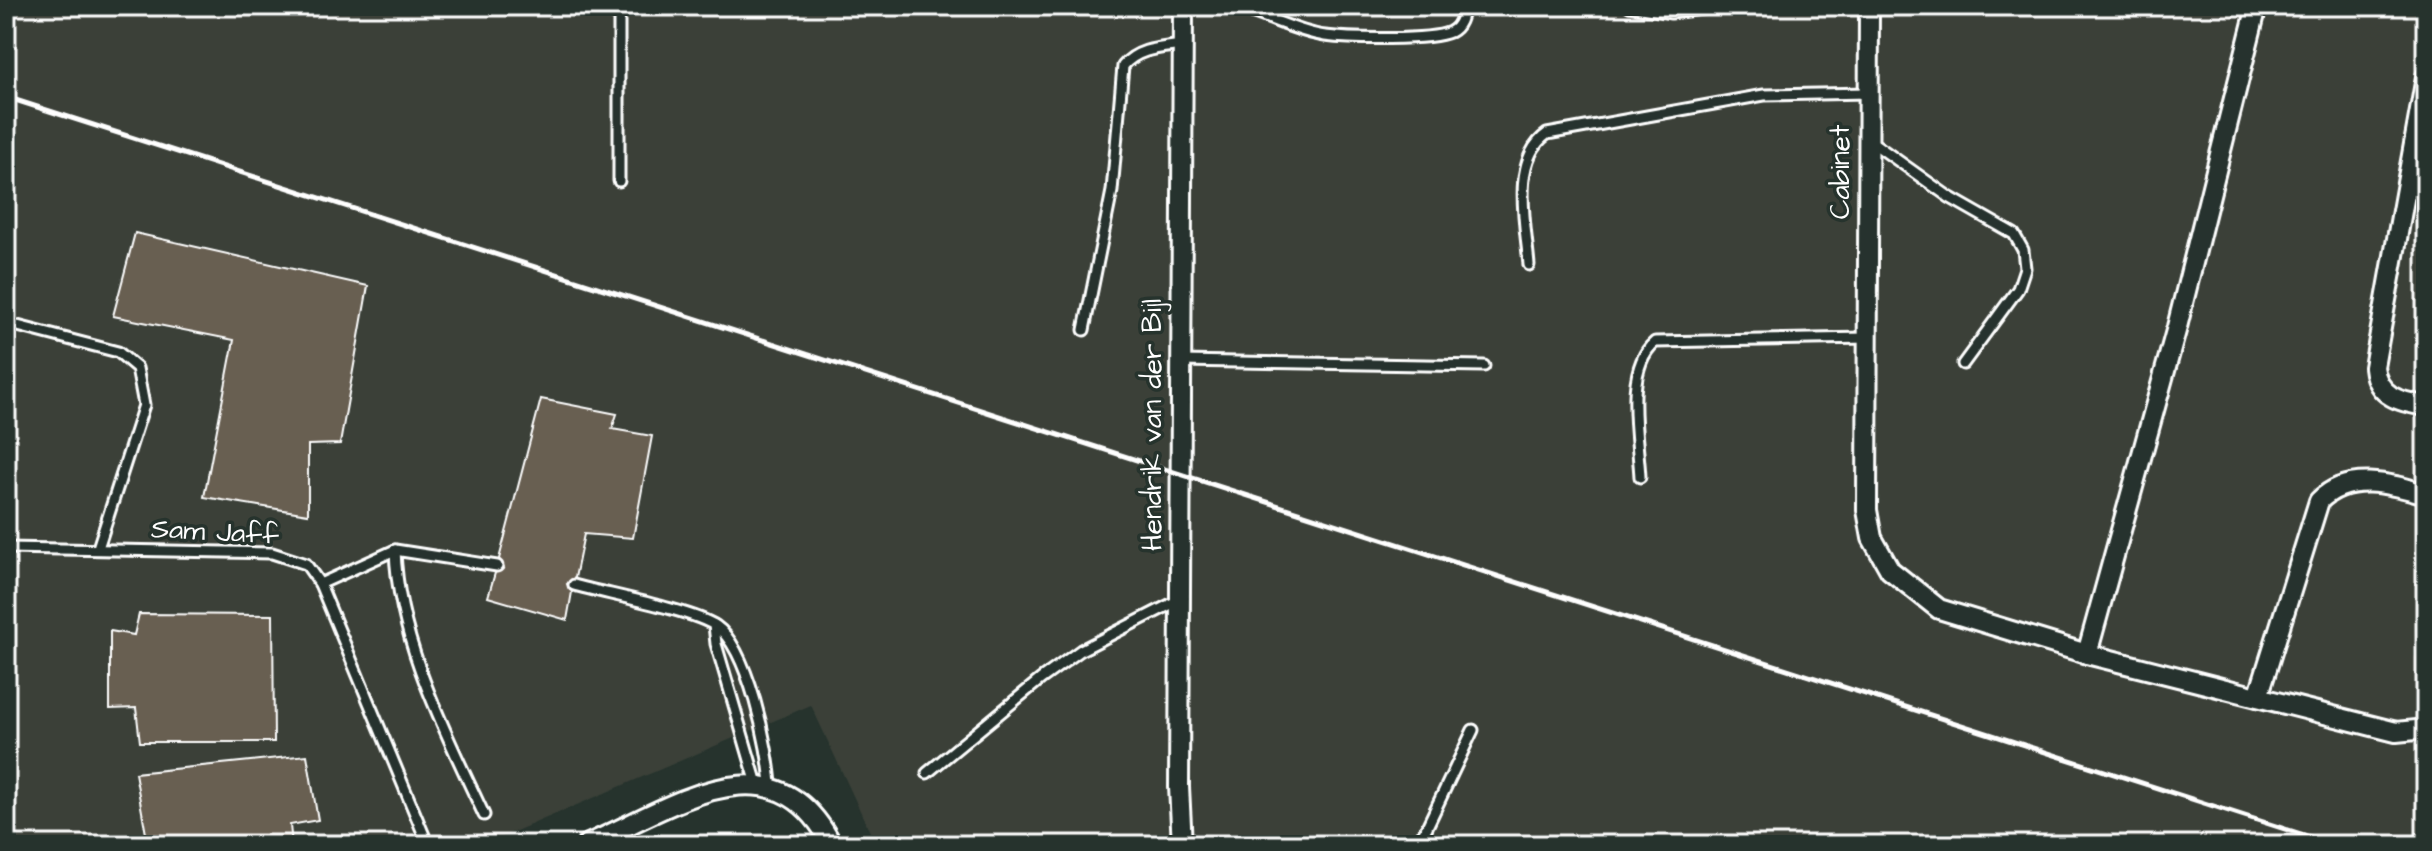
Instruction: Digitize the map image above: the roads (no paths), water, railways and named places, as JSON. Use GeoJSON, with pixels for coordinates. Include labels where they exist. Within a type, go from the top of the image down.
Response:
{"type":"FeatureCollection","features":[{"type":"Feature","properties":{"kind":"street","name":"Hendrik van der Bijl"},"geometry":{"type":"LineString","coordinates":[[1182,845],[1179,600],[1183,6]]}},
{"type":"Feature","properties":{"kind":"street","name":"Cabinet"},"geometry":{"type":"LineString","coordinates":[[1869,6],[1868,521],[1872,538],[1890,570],[1939,609],[2087,654],[2396,732],[2426,729]]}},
{"type":"Feature","properties":{"kind":"street"},"geometry":{"type":"LineString","coordinates":[[2087,654],[2177,327],[2257,6]]}},
{"type":"Feature","properties":{"kind":"street"},"geometry":{"type":"LineString","coordinates":[[2426,77],[2374,367],[2376,381],[2384,392],[2405,403],[2426,406]]}},
{"type":"Feature","properties":{"kind":"street"},"geometry":{"type":"LineString","coordinates":[[2258,697],[2319,501],[2334,488],[2355,483],[2399,486],[2426,494]]}},
{"type":"Feature","properties":{"kind":"street"},"geometry":{"type":"LineString","coordinates":[[586,845],[711,792],[764,785],[792,795],[811,812],[832,845]]}},
{"type":"Feature","properties":{"kind":"lane"},"geometry":{"type":"LineString","coordinates":[[619,6],[619,181]]}},
{"type":"Feature","properties":{"kind":"lane"},"geometry":{"type":"LineString","coordinates":[[1224,6],[1326,36],[1381,38],[1438,35],[1453,31],[1462,19],[1464,6]]}},
{"type":"Feature","properties":{"kind":"lane"},"geometry":{"type":"LineString","coordinates":[[1629,6],[1671,13],[1725,6]]}},
{"type":"Feature","properties":{"kind":"lane"},"geometry":{"type":"LineString","coordinates":[[1084,330],[1112,191],[1123,66],[1131,57],[1144,51],[1182,45]]}},
{"type":"Feature","properties":{"kind":"lane"},"geometry":{"type":"LineString","coordinates":[[1529,265],[1525,172],[1528,154],[1534,143],[1547,134],[1764,95],[1868,93]]}},
{"type":"Feature","properties":{"kind":"lane"},"geometry":{"type":"LineString","coordinates":[[1868,140],[1949,197],[2014,234],[2023,250],[2025,268],[2018,289],[1963,364]]}},
{"type":"Feature","properties":{"kind":"lane"},"geometry":{"type":"LineString","coordinates":[[6,323],[118,352],[137,368],[144,405],[98,548]]}},
{"type":"Feature","properties":{"kind":"lane"},"geometry":{"type":"LineString","coordinates":[[1640,477],[1635,375],[1646,349],[1655,342],[1869,338]]}},
{"type":"Feature","properties":{"kind":"lane"},"geometry":{"type":"LineString","coordinates":[[1180,361],[1484,366]]}},
{"type":"Feature","properties":{"kind":"lane","name":"Sam Jaff"},"geometry":{"type":"LineString","coordinates":[[6,548],[272,553],[306,564],[320,584],[428,845]]}},
{"type":"Feature","properties":{"kind":"lane"},"geometry":{"type":"LineString","coordinates":[[395,550],[396,580],[409,632],[448,736],[484,815]]}},
{"type":"Feature","properties":{"kind":"lane"},"geometry":{"type":"LineString","coordinates":[[320,584],[395,550],[497,566]]}},
{"type":"Feature","properties":{"kind":"lane"},"geometry":{"type":"LineString","coordinates":[[574,585],[714,625],[737,652],[763,735],[764,785]]}},
{"type":"Feature","properties":{"kind":"lane"},"geometry":{"type":"LineString","coordinates":[[927,773],[1081,650],[1179,600]]}},
{"type":"Feature","properties":{"kind":"lane"},"geometry":{"type":"LineString","coordinates":[[714,625],[718,652],[764,785]]}},
{"type":"Feature","properties":{"kind":"lane"},"geometry":{"type":"LineString","coordinates":[[1415,845],[1426,829],[1473,730]]}},
{"type":"Feature","properties":{"kind":"railway"},"geometry":{"type":"LineString","coordinates":[[6,97],[2335,845]]}}]}
